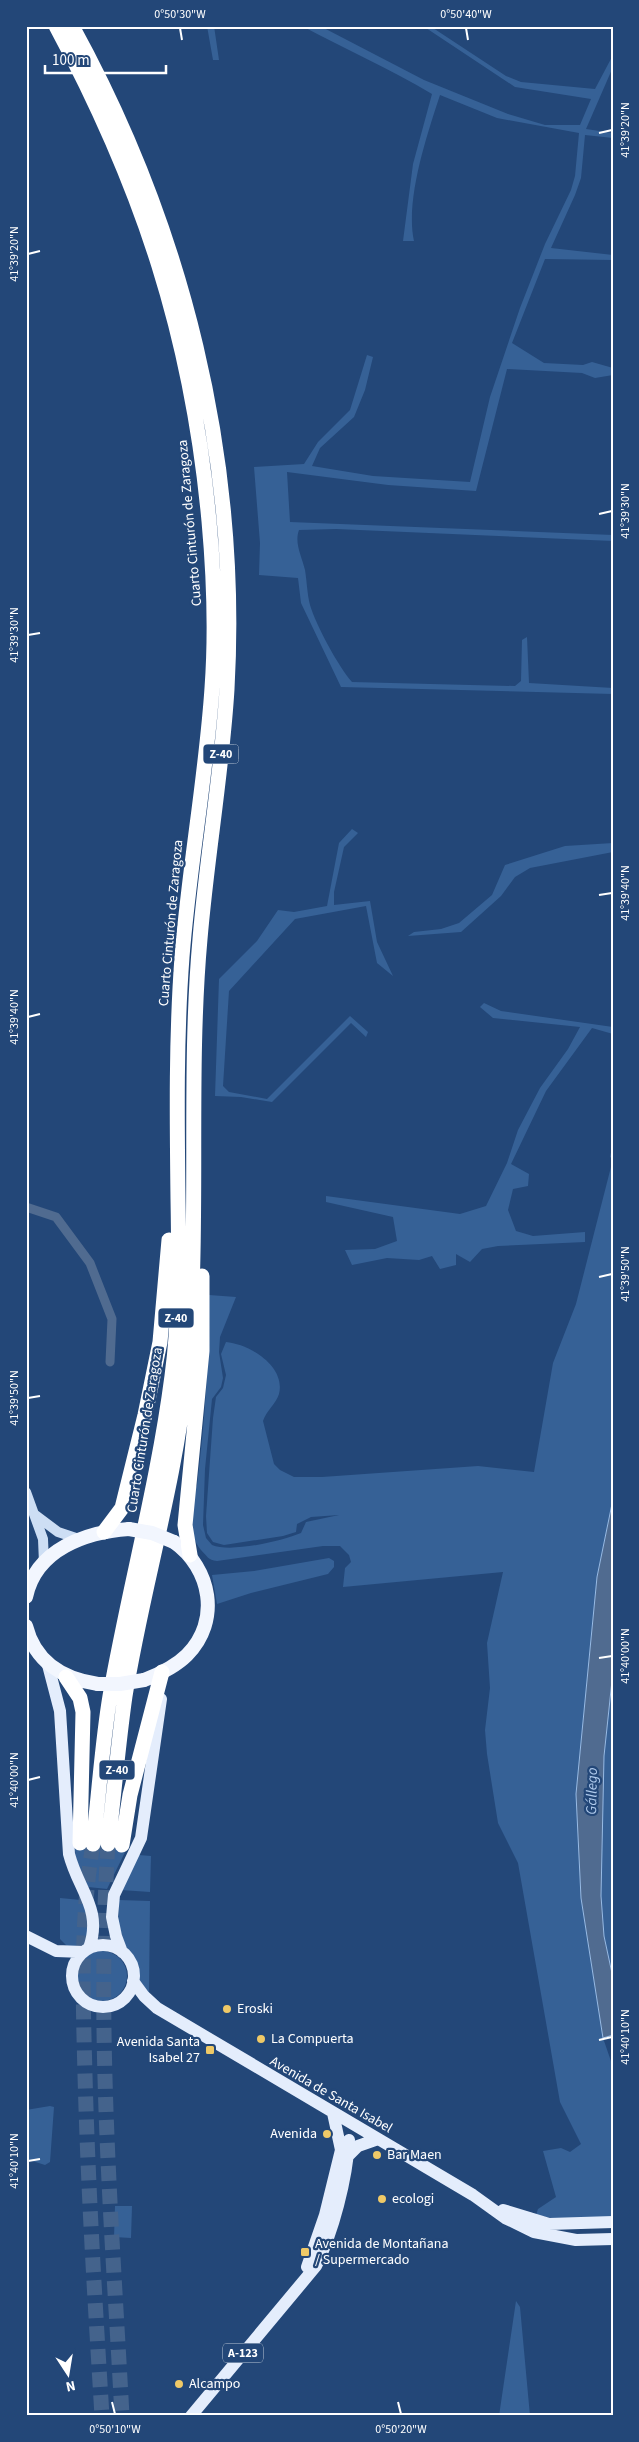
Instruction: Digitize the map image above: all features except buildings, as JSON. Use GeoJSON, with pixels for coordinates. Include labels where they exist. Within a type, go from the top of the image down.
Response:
{"type":"FeatureCollection","features":[{"type":"Feature","properties":{"kind":"highway","name":"Cuarto Cinturón de Zaragoza"},"geometry":{"type":"LineString","coordinates":[[56,26],[87,85],[128,173],[154,247],[176,323],[190,383],[206,486],[214,608],[213,686],[182,954],[177,1068],[179,1268],[173,1372],[151,1505],[110,1697],[101,1844]]}},
{"type":"Feature","properties":{"kind":"highway","name":"Z-40"},"geometry":{"type":"LineString","coordinates":[[72,26],[114,106],[139,165],[168,242],[190,319],[203,379],[223,500],[229,593],[227,689],[200,938],[194,1043],[195,1177],[193,1280],[186,1379],[166,1506],[125,1696],[101,1844]]}},
{"type":"Feature","properties":{"kind":"highway"},"geometry":{"type":"LineString","coordinates":[[104,1532],[122,1508],[157,1358],[168,1266],[171,1143],[177,1130]]}},
{"type":"Feature","properties":{"kind":"highway"},"geometry":{"type":"LineString","coordinates":[[190,1555],[185,1525],[202,1351],[200,1227],[195,1177]]}},
{"type":"Feature","properties":{"kind":"highway"},"geometry":{"type":"LineString","coordinates":[[26,1626],[28,1640],[48,1665],[66,1676],[98,1684],[120,1684],[144,1680],[166,1670],[193,1648],[207,1617],[207,1587],[200,1570],[190,1555],[174,1542],[152,1533],[130,1529],[104,1532],[79,1539],[62,1548],[44,1562],[34,1576],[27,1594]]}},
{"type":"Feature","properties":{"kind":"highway"},"geometry":{"type":"LineString","coordinates":[[101,1844],[130,1795],[166,1670]]}},
{"type":"Feature","properties":{"kind":"highway"},"geometry":{"type":"LineString","coordinates":[[66,1676],[80,1698],[83,1712],[101,1844]]}},
{"type":"Feature","properties":{"kind":"main road"},"geometry":{"type":"LineString","coordinates":[[26,1492],[43,1539],[44,1562]]}},
{"type":"Feature","properties":{"kind":"main road"},"geometry":{"type":"LineString","coordinates":[[34,1513],[58,1532],[79,1539]]}},
{"type":"Feature","properties":{"kind":"main road"},"geometry":{"type":"LineString","coordinates":[[48,1665],[60,1711],[69,1854],[74,1872],[94,1915],[94,1933],[86,1950],[75,1961],[72,1973],[75,1990],[87,2003],[104,2007],[124,1999],[134,1981],[130,1962],[122,1952],[114,1928],[114,1895],[141,1838],[166,1670]]}},
{"type":"Feature","properties":{"kind":"main road"},"geometry":{"type":"LineString","coordinates":[[26,1936],[56,1951],[72,1973]]}},
{"type":"Feature","properties":{"kind":"main road"},"geometry":{"type":"LineString","coordinates":[[56,1951],[86,1950],[106,1946],[122,1952]]}},
{"type":"Feature","properties":{"kind":"main road","name":"Avenida de Santa Isabel"},"geometry":{"type":"LineString","coordinates":[[134,1981],[144,1996],[156,2008],[491,2206],[505,2218],[534,2232],[563,2239],[613,2239]]}},
{"type":"Feature","properties":{"kind":"main road","name":"Avenida de Santa Isabel"},"geometry":{"type":"LineString","coordinates":[[124,1999],[156,2008]]}},
{"type":"Feature","properties":{"kind":"main road","name":"A-123"},"geometry":{"type":"LineString","coordinates":[[333,2113],[346,2149]]}},
{"type":"Feature","properties":{"kind":"main road","name":"A-123"},"geometry":{"type":"LineString","coordinates":[[191,2416],[296,2289],[318,2238],[346,2149],[357,2128]]}},
{"type":"Feature","properties":{"kind":"main road"},"geometry":{"type":"LineString","coordinates":[[346,2149],[378,2139]]}},
{"type":"Feature","properties":{"kind":"main road","name":"Avenida de Santa Isabel"},"geometry":{"type":"LineString","coordinates":[[491,2206],[544,2223],[595,2224],[613,2222]]}},
{"type":"Feature","properties":{"kind":"shaded area"},"geometry":{"type":"Polygon","coordinates":[[[207,26],[214,26],[219,60],[213,60],[207,26]]]}},
{"type":"Feature","properties":{"kind":"shaded area"},"geometry":{"type":"Polygon","coordinates":[[[302,26],[320,26],[424,80],[508,114],[545,125],[580,125],[591,99],[515,87],[423,26],[430,26],[506,76],[521,82],[595,89],[613,55],[613,67],[586,129],[613,133],[613,138],[585,135],[581,178],[551,248],[613,255],[613,260],[545,259],[512,343],[544,363],[583,365],[592,362],[613,368],[613,375],[595,378],[582,373],[507,369],[476,491],[388,485],[287,472],[290,522],[613,535],[613,541],[336,529],[299,530],[297,540],[305,570],[310,605],[328,645],[352,682],[515,686],[521,681],[522,640],[527,637],[529,683],[613,688],[613,694],[341,687],[301,603],[298,578],[259,575],[260,543],[254,467],[304,464],[318,442],[350,410],[367,355],[373,357],[365,390],[354,417],[320,448],[312,466],[373,476],[470,482],[490,397],[520,308],[545,244],[571,190],[575,176],[579,133],[497,118],[440,95],[424,148],[415,187],[412,207],[414,241],[403,241],[413,164],[432,94],[302,26]]]}},
{"type":"Feature","properties":{"kind":"shaded area"},"geometry":{"type":"Polygon","coordinates":[[[352,829],[358,833],[344,847],[334,892],[334,905],[370,901],[377,942],[393,976],[377,963],[366,906],[295,919],[229,991],[223,1086],[229,1092],[267,1099],[350,1016],[368,1032],[366,1037],[351,1023],[272,1102],[241,1097],[215,1096],[219,979],[257,941],[278,910],[294,912],[327,906],[339,843],[352,829]]]}},
{"type":"Feature","properties":{"kind":"shaded area"},"geometry":{"type":"Polygon","coordinates":[[[613,843],[613,852],[530,868],[515,877],[501,896],[461,932],[408,936],[414,932],[441,929],[459,923],[492,895],[505,865],[565,846],[613,843]]]}},
{"type":"Feature","properties":{"kind":"shaded area"},"geometry":{"type":"Polygon","coordinates":[[[484,1003],[501,1011],[613,1027],[613,1034],[592,1028],[546,1091],[511,1164],[529,1174],[528,1186],[513,1189],[508,1210],[516,1231],[533,1236],[585,1232],[585,1242],[498,1246],[482,1249],[470,1262],[456,1254],[456,1265],[440,1269],[432,1256],[419,1260],[387,1258],[352,1265],[345,1250],[375,1249],[397,1241],[393,1217],[326,1202],[326,1196],[460,1214],[486,1206],[507,1163],[518,1130],[540,1088],[568,1049],[580,1027],[493,1018],[480,1007],[484,1003]]]}},
{"type":"Feature","properties":{"kind":"shaded area"},"geometry":{"type":"Polygon","coordinates":[[[613,1143],[613,1159],[610,1157],[613,1143]]]}},
{"type":"Feature","properties":{"kind":"shaded area"},"geometry":{"type":"Polygon","coordinates":[[[613,1159],[613,1499],[597,1577],[576,1794],[581,1898],[603,2038],[613,2067],[613,2222],[562,2220],[536,2215],[538,2209],[556,2197],[543,2151],[561,2148],[570,2152],[581,2144],[560,2102],[518,1863],[498,1823],[487,1754],[485,1730],[490,1688],[487,1643],[503,1572],[343,1587],[345,1568],[351,1562],[349,1555],[340,1546],[323,1546],[217,1561],[212,1560],[201,1550],[193,1536],[192,1513],[197,1485],[204,1414],[209,1295],[236,1297],[220,1337],[219,1352],[223,1378],[221,1387],[212,1399],[205,1469],[203,1525],[206,1538],[212,1545],[231,1548],[270,1542],[301,1533],[306,1522],[339,1515],[311,1517],[297,1524],[296,1532],[283,1536],[224,1545],[213,1542],[207,1533],[206,1516],[213,1418],[216,1397],[223,1388],[226,1375],[221,1354],[226,1342],[255,1352],[264,1358],[277,1374],[280,1384],[279,1394],[263,1421],[274,1464],[280,1470],[294,1477],[322,1477],[478,1466],[534,1472],[553,1363],[576,1304],[613,1159]]]}},
{"type":"Feature","properties":{"kind":"shaded area"},"geometry":{"type":"Polygon","coordinates":[[[329,1558],[334,1561],[334,1567],[328,1574],[251,1593],[217,1604],[212,1575],[254,1571],[329,1558]]]}},
{"type":"Feature","properties":{"kind":"shaded area"},"geometry":{"type":"Polygon","coordinates":[[[613,1671],[613,1978],[604,1936],[601,1896],[604,1756],[613,1671]]]}},
{"type":"Feature","properties":{"kind":"shaded area"},"geometry":{"type":"Polygon","coordinates":[[[74,1842],[128,1846],[107,1889],[88,1887],[76,1859],[74,1842]]]}},
{"type":"Feature","properties":{"kind":"shaded area"},"geometry":{"type":"Polygon","coordinates":[[[139,1855],[151,1856],[150,1892],[121,1890],[139,1855]]]}},
{"type":"Feature","properties":{"kind":"shaded area"},"geometry":{"type":"Polygon","coordinates":[[[60,1898],[81,1900],[85,1909],[87,1918],[86,1938],[76,1946],[67,1946],[60,1939],[60,1898]]]}},
{"type":"Feature","properties":{"kind":"shaded area"},"geometry":{"type":"Polygon","coordinates":[[[119,1900],[150,1901],[149,1993],[140,1981],[134,1959],[126,1947],[118,1923],[119,1900]]]}},
{"type":"Feature","properties":{"kind":"shaded area"},"geometry":{"type":"Polygon","coordinates":[[[102,1951],[120,1958],[127,1976],[120,1994],[102,2001],[84,1994],[77,1976],[84,1958],[102,1951]]]}},
{"type":"Feature","properties":{"kind":"shaded area"},"geometry":{"type":"Polygon","coordinates":[[[54,2107],[50,2162],[45,2165],[26,2159],[26,2110],[54,2107]]]}},
{"type":"Feature","properties":{"kind":"shaded area"},"geometry":{"type":"Polygon","coordinates":[[[115,2206],[132,2206],[131,2238],[114,2237],[115,2206]]]}},
{"type":"Feature","properties":{"kind":"shaded area"},"geometry":{"type":"Polygon","coordinates":[[[516,2301],[520,2307],[530,2416],[499,2416],[516,2301]]]}},
{"type":"Feature","properties":{"kind":"water","name":"Gállego"},"geometry":{"type":"Polygon","coordinates":[[[613,1499],[613,1671],[604,1756],[601,1896],[604,1936],[613,1978],[613,2035],[603,2038],[581,1898],[576,1794],[597,1577],[613,1499]]]}},
{"type":"Feature","properties":{"kind":"waterway"},"geometry":{"type":"LineString","coordinates":[[26,1207],[56,1217],[90,1263],[112,1319],[110,1362]]}},
{"type":"Feature","properties":{"kind":"tunnel"},"geometry":{"type":"LineString","coordinates":[[93,1844],[86,1902],[83,1959],[86,2117],[102,2416]]}},
{"type":"Feature","properties":{"kind":"tunnel"},"geometry":{"type":"LineString","coordinates":[[108,1844],[104,1987],[105,2059],[110,2202],[122,2416]]}},
{"type":"Feature","properties":{"kind":"place","name":"Eroski"},"geometry":{"type":"Point","coordinates":[227,2009]}},
{"type":"Feature","properties":{"kind":"place","name":"La Compuerta"},"geometry":{"type":"Point","coordinates":[261,2039]}},
{"type":"Feature","properties":{"kind":"place","name":"Avenida Santa Isabel 27"},"geometry":{"type":"Point","coordinates":[210,2050]}},
{"type":"Feature","properties":{"kind":"place","name":"Avenida"},"geometry":{"type":"Point","coordinates":[327,2134]}},
{"type":"Feature","properties":{"kind":"place","name":"Bar Maen"},"geometry":{"type":"Point","coordinates":[377,2155]}},
{"type":"Feature","properties":{"kind":"place","name":"ecologi"},"geometry":{"type":"Point","coordinates":[382,2199]}},
{"type":"Feature","properties":{"kind":"place","name":"Avenida de Montañana / Supermercado"},"geometry":{"type":"Point","coordinates":[305,2252]}},
{"type":"Feature","properties":{"kind":"place","name":"Alcampo"},"geometry":{"type":"Point","coordinates":[179,2384]}}]}
